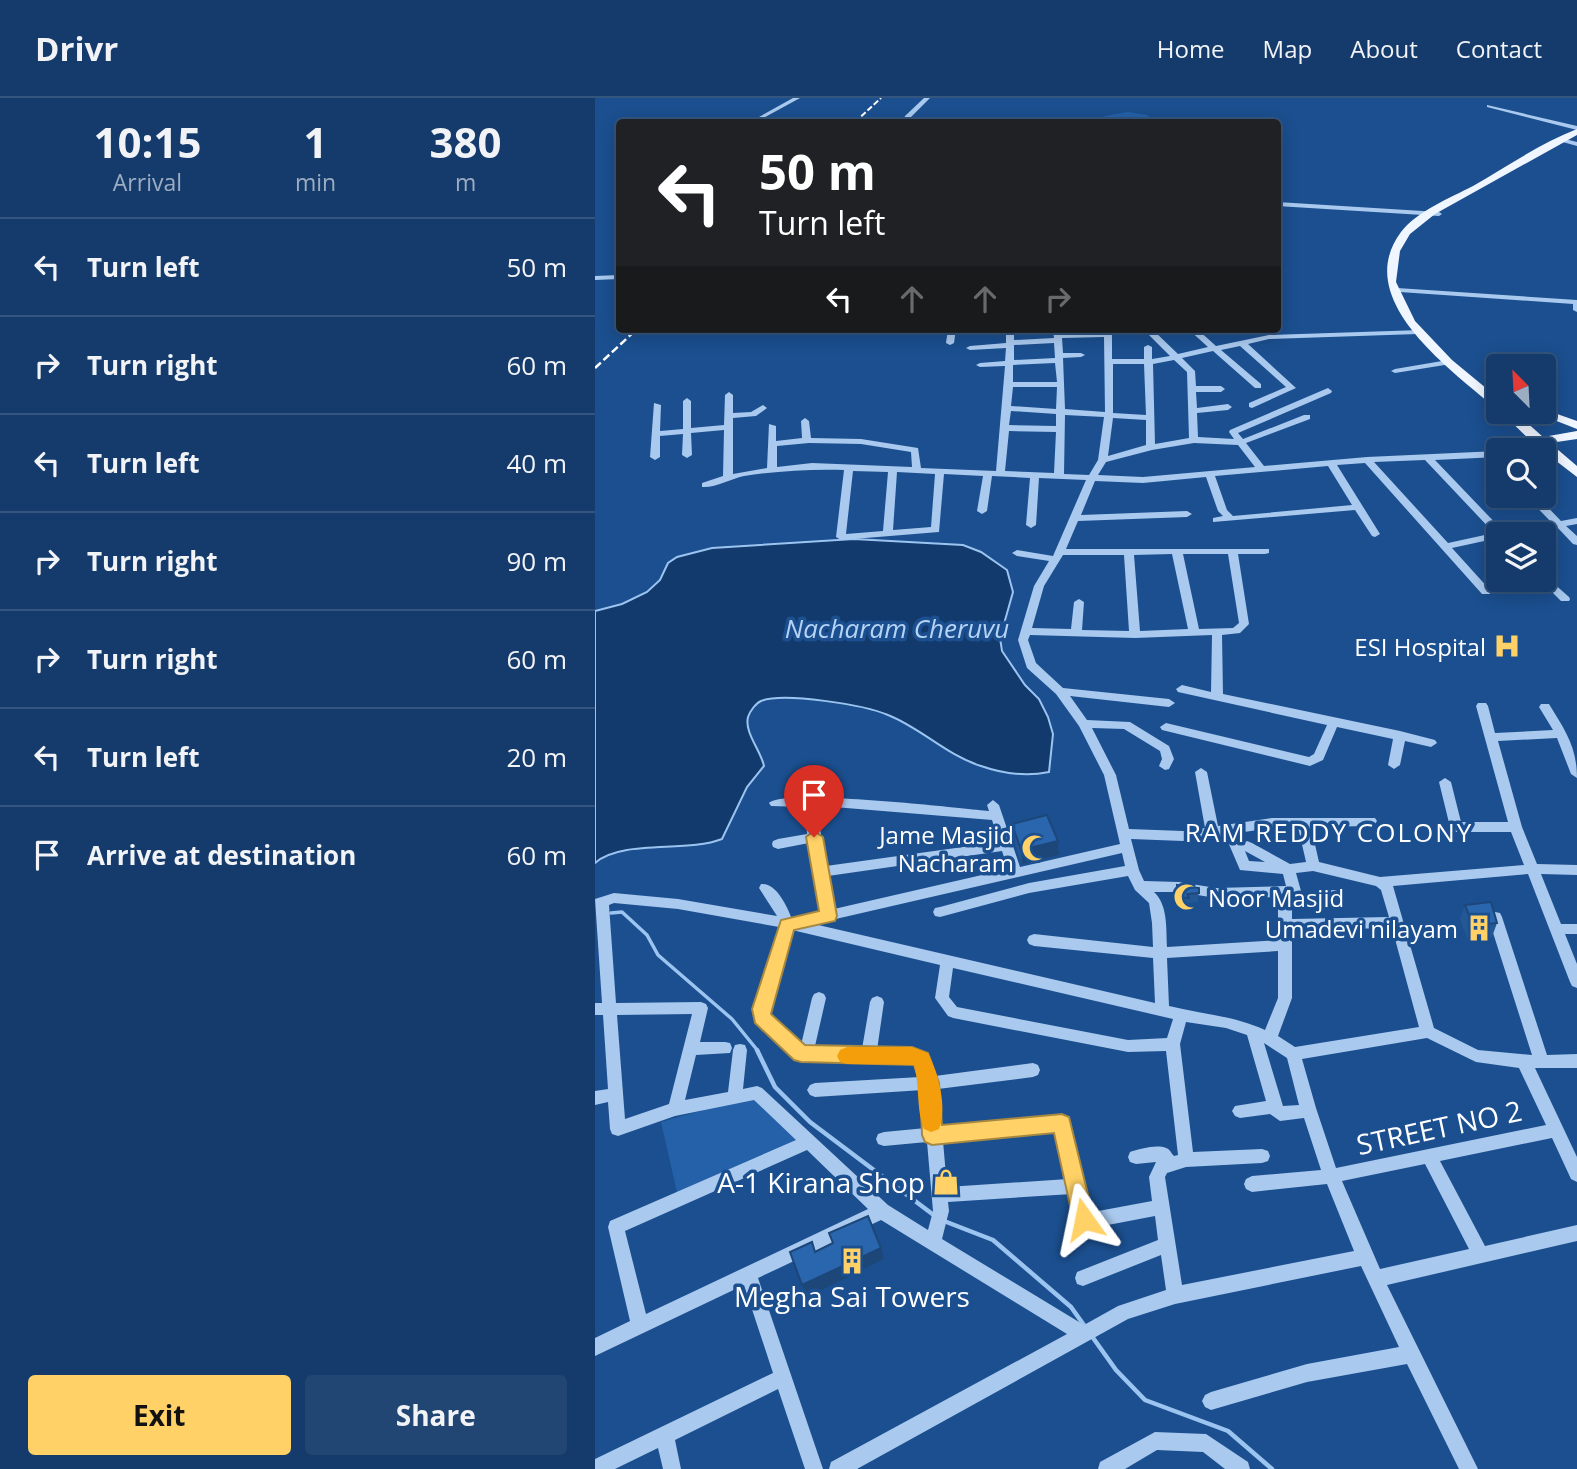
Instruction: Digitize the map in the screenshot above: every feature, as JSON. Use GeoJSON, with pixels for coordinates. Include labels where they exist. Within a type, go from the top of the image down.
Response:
{"type":"FeatureCollection","features":[{"type":"Feature","properties":{"kind":"main road"},"geometry":{"type":"LineString","coordinates":[[1486,394],[1417,332],[1391,282],[1391,269],[1398,242],[1416,223],[1573,138]]}},
{"type":"Feature","properties":{"kind":"main road"},"geometry":{"type":"LineString","coordinates":[[1435,213],[1403,248],[1398,270],[1400,290],[1416,319],[1428,333],[1486,384]]}},
{"type":"Feature","properties":{"kind":"main road"},"geometry":{"type":"LineString","coordinates":[[1556,418],[1577,425]]}},
{"type":"Feature","properties":{"kind":"main road"},"geometry":{"type":"LineString","coordinates":[[1522,424],[1539,438]]}},
{"type":"Feature","properties":{"kind":"main road"},"geometry":{"type":"LineString","coordinates":[[1530,424],[1542,438]]}},
{"type":"Feature","properties":{"kind":"main road"},"geometry":{"type":"LineString","coordinates":[[1556,443],[1577,435]]}},
{"type":"Feature","properties":{"kind":"main road"},"geometry":{"type":"LineString","coordinates":[[1556,446],[1577,444]]}},
{"type":"Feature","properties":{"kind":"main road"},"geometry":{"type":"LineString","coordinates":[[1556,450],[1577,462]]}},
{"type":"Feature","properties":{"kind":"main road"},"geometry":{"type":"LineString","coordinates":[[1556,453],[1577,473]]}},
{"type":"Feature","properties":{"kind":"street"},"geometry":{"type":"LineString","coordinates":[[758,119],[797,98]]}},
{"type":"Feature","properties":{"kind":"street"},"geometry":{"type":"LineString","coordinates":[[907,119],[927,98]]}},
{"type":"Feature","properties":{"kind":"street"},"geometry":{"type":"LineString","coordinates":[[1489,106],[1573,138]]}},
{"type":"Feature","properties":{"kind":"street"},"geometry":{"type":"LineString","coordinates":[[1281,204],[1435,213]]}},
{"type":"Feature","properties":{"kind":"street"},"geometry":{"type":"LineString","coordinates":[[596,279],[616,278]]}},
{"type":"Feature","properties":{"kind":"street"},"geometry":{"type":"LineString","coordinates":[[1400,290],[1577,302],[1577,310]]}},
{"type":"Feature","properties":{"kind":"street"},"geometry":{"type":"LineString","coordinates":[[1107,361],[1151,362],[1269,337],[1417,332]]}},
{"type":"Feature","properties":{"kind":"street"},"geometry":{"type":"LineString","coordinates":[[950,343],[951,333]]}},
{"type":"Feature","properties":{"kind":"street"},"geometry":{"type":"LineString","coordinates":[[1000,474],[1009,385],[1010,333]]}},
{"type":"Feature","properties":{"kind":"street"},"geometry":{"type":"LineString","coordinates":[[970,348],[1082,333]]}},
{"type":"Feature","properties":{"kind":"street"},"geometry":{"type":"LineString","coordinates":[[1108,333],[1109,416],[1103,460],[1091,479],[1058,556],[1039,586],[1025,631],[1024,647],[1031,665],[1060,691],[1084,724],[1110,775],[1132,870],[1140,886],[1155,901],[1161,953],[1162,1009]]}},
{"type":"Feature","properties":{"kind":"street"},"geometry":{"type":"LineString","coordinates":[[1151,333],[1192,371],[1194,440]]}},
{"type":"Feature","properties":{"kind":"street"},"geometry":{"type":"LineString","coordinates":[[1197,333],[1258,386]]}},
{"type":"Feature","properties":{"kind":"street"},"geometry":{"type":"LineString","coordinates":[[1057,335],[1061,384],[1059,477]]}},
{"type":"Feature","properties":{"kind":"street"},"geometry":{"type":"LineString","coordinates":[[1241,342],[1293,388],[1252,405]]}},
{"type":"Feature","properties":{"kind":"street"},"geometry":{"type":"LineString","coordinates":[[1148,347],[1151,362],[1151,447]]}},
{"type":"Feature","properties":{"kind":"street"},"geometry":{"type":"LineString","coordinates":[[979,365],[1080,355]]}},
{"type":"Feature","properties":{"kind":"street"},"geometry":{"type":"LineString","coordinates":[[1395,371],[1448,362]]}},
{"type":"Feature","properties":{"kind":"street"},"geometry":{"type":"LineString","coordinates":[[1009,385],[1061,384]]}},
{"type":"Feature","properties":{"kind":"street"},"geometry":{"type":"LineString","coordinates":[[1192,389],[1221,389]]}},
{"type":"Feature","properties":{"kind":"street"},"geometry":{"type":"LineString","coordinates":[[1261,469],[1233,432],[1328,391]]}},
{"type":"Feature","properties":{"kind":"street"},"geometry":{"type":"LineString","coordinates":[[728,478],[729,395]]}},
{"type":"Feature","properties":{"kind":"street"},"geometry":{"type":"LineString","coordinates":[[687,401],[687,455]]}},
{"type":"Feature","properties":{"kind":"street"},"geometry":{"type":"LineString","coordinates":[[655,457],[657,405]]}},
{"type":"Feature","properties":{"kind":"street"},"geometry":{"type":"LineString","coordinates":[[1193,411],[1228,407]]}},
{"type":"Feature","properties":{"kind":"street"},"geometry":{"type":"LineString","coordinates":[[655,434],[687,431],[754,414],[763,408]]}},
{"type":"Feature","properties":{"kind":"street"},"geometry":{"type":"LineString","coordinates":[[1007,408],[1151,418]]}},
{"type":"Feature","properties":{"kind":"street"},"geometry":{"type":"LineString","coordinates":[[1103,460],[1151,447],[1194,440],[1242,442],[1307,418]]}},
{"type":"Feature","properties":{"kind":"street"},"geometry":{"type":"LineString","coordinates":[[805,421],[807,439]]}},
{"type":"Feature","properties":{"kind":"street"},"geometry":{"type":"LineString","coordinates":[[772,426],[772,469]]}},
{"type":"Feature","properties":{"kind":"street"},"geometry":{"type":"LineString","coordinates":[[1005,428],[1060,429]]}},
{"type":"Feature","properties":{"kind":"street"},"geometry":{"type":"LineString","coordinates":[[772,444],[807,439],[863,439],[915,450],[917,471]]}},
{"type":"Feature","properties":{"kind":"street"},"geometry":{"type":"LineString","coordinates":[[705,485],[772,469],[849,468],[1143,480],[1367,460],[1486,454]]}},
{"type":"Feature","properties":{"kind":"street"},"geometry":{"type":"LineString","coordinates":[[1427,457],[1489,522]]}},
{"type":"Feature","properties":{"kind":"street"},"geometry":{"type":"LineString","coordinates":[[1367,460],[1486,592]]}},
{"type":"Feature","properties":{"kind":"street"},"geometry":{"type":"LineString","coordinates":[[1331,463],[1375,534]]}},
{"type":"Feature","properties":{"kind":"street"},"geometry":{"type":"LineString","coordinates":[[849,468],[841,537],[936,530],[940,472]]}},
{"type":"Feature","properties":{"kind":"street"},"geometry":{"type":"LineString","coordinates":[[888,534],[893,470]]}},
{"type":"Feature","properties":{"kind":"street"},"geometry":{"type":"LineString","coordinates":[[982,511],[988,474]]}},
{"type":"Feature","properties":{"kind":"street"},"geometry":{"type":"LineString","coordinates":[[1210,474],[1223,511],[1231,519]]}},
{"type":"Feature","properties":{"kind":"street"},"geometry":{"type":"LineString","coordinates":[[1031,525],[1035,475]]}},
{"type":"Feature","properties":{"kind":"street"},"geometry":{"type":"LineString","coordinates":[[1216,520],[1358,507]]}},
{"type":"Feature","properties":{"kind":"street"},"geometry":{"type":"LineString","coordinates":[[1543,508],[1577,542]]}},
{"type":"Feature","properties":{"kind":"street"},"geometry":{"type":"LineString","coordinates":[[1075,518],[1187,514]]}},
{"type":"Feature","properties":{"kind":"street"},"geometry":{"type":"LineString","coordinates":[[1556,525],[1577,521]]}},
{"type":"Feature","properties":{"kind":"street"},"geometry":{"type":"LineString","coordinates":[[1445,547],[1486,537]]}},
{"type":"Feature","properties":{"kind":"street"},"geometry":{"type":"LineString","coordinates":[[1025,631],[1135,635],[1235,631],[1244,624],[1233,551]]}},
{"type":"Feature","properties":{"kind":"street"},"geometry":{"type":"LineString","coordinates":[[1017,553],[1058,556],[1129,552],[1265,551]]}},
{"type":"Feature","properties":{"kind":"street"},"geometry":{"type":"LineString","coordinates":[[1129,552],[1135,635]]}},
{"type":"Feature","properties":{"kind":"street"},"geometry":{"type":"LineString","coordinates":[[1177,552],[1194,632]]}},
{"type":"Feature","properties":{"kind":"street"},"geometry":{"type":"LineString","coordinates":[[1556,589],[1565,598]]}},
{"type":"Feature","properties":{"kind":"street"},"geometry":{"type":"LineString","coordinates":[[1076,633],[1079,601]]}},
{"type":"Feature","properties":{"kind":"street"},"geometry":{"type":"LineString","coordinates":[[1217,632],[1217,697]]}},
{"type":"Feature","properties":{"kind":"street"},"geometry":{"type":"LineString","coordinates":[[1182,689],[1431,743]]}},
{"type":"Feature","properties":{"kind":"street"},"geometry":{"type":"LineString","coordinates":[[1060,691],[1169,703]]}},
{"type":"Feature","properties":{"kind":"street"},"geometry":{"type":"LineString","coordinates":[[1482,706],[1493,737],[1516,827],[1577,982]]}},
{"type":"Feature","properties":{"kind":"street"},"geometry":{"type":"LineString","coordinates":[[1545,707],[1561,734],[1577,774]]}},
{"type":"Feature","properties":{"kind":"street"},"geometry":{"type":"LineString","coordinates":[[1166,727],[1310,762],[1318,757],[1333,723]]}},
{"type":"Feature","properties":{"kind":"street"},"geometry":{"type":"LineString","coordinates":[[1084,724],[1126,725],[1165,749],[1168,759],[1165,766]]}},
{"type":"Feature","properties":{"kind":"street"},"geometry":{"type":"LineString","coordinates":[[1493,737],[1561,734]]}},
{"type":"Feature","properties":{"kind":"street"},"geometry":{"type":"LineString","coordinates":[[1394,765],[1400,735]]}},
{"type":"Feature","properties":{"kind":"street"},"geometry":{"type":"LineString","coordinates":[[1201,772],[1213,834]]}},
{"type":"Feature","properties":{"kind":"street"},"geometry":{"type":"LineString","coordinates":[[1445,782],[1456,827],[1516,827]]}},
{"type":"Feature","properties":{"kind":"street"},"geometry":{"type":"LineString","coordinates":[[775,803],[815,802],[995,810],[1015,873]]}},
{"type":"Feature","properties":{"kind":"street"},"geometry":{"type":"LineString","coordinates":[[815,802],[811,806],[811,815],[829,916]]}},
{"type":"Feature","properties":{"kind":"street"},"geometry":{"type":"LineString","coordinates":[[787,925],[1015,873],[1126,841],[1213,834],[1272,823],[1304,825],[1371,821]]}},
{"type":"Feature","properties":{"kind":"street"},"geometry":{"type":"LineString","coordinates":[[1304,825],[1313,866]]}},
{"type":"Feature","properties":{"kind":"street"},"geometry":{"type":"LineString","coordinates":[[1230,831],[1245,866],[1288,869],[1313,866],[1380,882],[1532,869],[1577,870]]}},
{"type":"Feature","properties":{"kind":"street"},"geometry":{"type":"LineString","coordinates":[[778,844],[814,837]]}},
{"type":"Feature","properties":{"kind":"street"},"geometry":{"type":"LineString","coordinates":[[820,872],[1005,846]]}},
{"type":"Feature","properties":{"kind":"street"},"geometry":{"type":"LineString","coordinates":[[1247,846],[1288,869]]}},
{"type":"Feature","properties":{"kind":"street"},"geometry":{"type":"LineString","coordinates":[[1270,1037],[1285,998],[1284,945],[1289,896],[1288,869]]}},
{"type":"Feature","properties":{"kind":"street"},"geometry":{"type":"LineString","coordinates":[[940,912],[1029,888],[1132,870]]}},
{"type":"Feature","properties":{"kind":"street"},"geometry":{"type":"LineString","coordinates":[[1380,882],[1392,897],[1396,922],[1428,1032]]}},
{"type":"Feature","properties":{"kind":"street"},"geometry":{"type":"LineString","coordinates":[[1140,886],[1179,887],[1216,893],[1334,895]]}},
{"type":"Feature","properties":{"kind":"street"},"geometry":{"type":"LineString","coordinates":[[766,888],[782,910],[787,925],[761,1009],[762,1017],[795,1051],[806,1054],[912,1056],[921,1059],[929,1083],[938,1219],[1083,1334]]}},
{"type":"Feature","properties":{"kind":"street"},"geometry":{"type":"LineString","coordinates":[[882,1211],[757,1093],[675,1109],[618,1129],[611,1010],[599,902],[614,898],[678,904],[787,925],[1181,1015],[1216,1018],[1270,1037],[1293,1054],[1307,1111],[1364,1257],[1469,1469]]}},
{"type":"Feature","properties":{"kind":"street"},"geometry":{"type":"LineString","coordinates":[[1495,917],[1542,1062]]}},
{"type":"Feature","properties":{"kind":"street"},"geometry":{"type":"LineString","coordinates":[[1285,925],[1396,922]]}},
{"type":"Feature","properties":{"kind":"street"},"geometry":{"type":"LineString","coordinates":[[1558,929],[1577,929]]}},
{"type":"Feature","properties":{"kind":"street"},"geometry":{"type":"LineString","coordinates":[[1034,940],[1161,953],[1284,945]]}},
{"type":"Feature","properties":{"kind":"street"},"geometry":{"type":"LineString","coordinates":[[947,963],[942,998],[953,1012],[1128,1046],[1173,1044]]}},
{"type":"Feature","properties":{"kind":"street"},"geometry":{"type":"LineString","coordinates":[[806,1054],[819,998]]}},
{"type":"Feature","properties":{"kind":"street"},"geometry":{"type":"LineString","coordinates":[[867,1057],[877,1002]]}},
{"type":"Feature","properties":{"kind":"street"},"geometry":{"type":"LineString","coordinates":[[595,1009],[700,1007],[702,1013],[675,1109]]}},
{"type":"Feature","properties":{"kind":"street"},"geometry":{"type":"LineString","coordinates":[[1181,1015],[1173,1044],[1186,1160]]}},
{"type":"Feature","properties":{"kind":"street"},"geometry":{"type":"LineString","coordinates":[[1253,1030],[1274,1107],[1280,1114],[1307,1111]]}},
{"type":"Feature","properties":{"kind":"street"},"geometry":{"type":"LineString","coordinates":[[1293,1054],[1428,1032],[1468,1054],[1524,1062],[1577,1061]]}},
{"type":"Feature","properties":{"kind":"street"},"geometry":{"type":"LineString","coordinates":[[692,1049],[733,1049],[735,1097]]}},
{"type":"Feature","properties":{"kind":"street"},"geometry":{"type":"LineString","coordinates":[[1524,1062],[1577,1174]]}},
{"type":"Feature","properties":{"kind":"street"},"geometry":{"type":"LineString","coordinates":[[815,1090],[929,1083],[1033,1070]]}},
{"type":"Feature","properties":{"kind":"street"},"geometry":{"type":"LineString","coordinates":[[595,1098],[617,1094]]}},
{"type":"Feature","properties":{"kind":"street"},"geometry":{"type":"LineString","coordinates":[[1240,1111],[1274,1107]]}},
{"type":"Feature","properties":{"kind":"street"},"geometry":{"type":"LineString","coordinates":[[884,1139],[1062,1123],[1087,1221],[1161,1207]]}},
{"type":"Feature","properties":{"kind":"street","name":"STREET NO 2"},"geometry":{"type":"LineString","coordinates":[[1332,1176],[1556,1130]]}},
{"type":"Feature","properties":{"kind":"street"},"geometry":{"type":"LineString","coordinates":[[641,1325],[616,1227],[810,1141]]}},
{"type":"Feature","properties":{"kind":"street"},"geometry":{"type":"LineString","coordinates":[[1136,1157],[1163,1154],[1169,1163]]}},
{"type":"Feature","properties":{"kind":"street"},"geometry":{"type":"LineString","coordinates":[[1175,1295],[1157,1177],[1162,1167],[1186,1160],[1262,1156]]}},
{"type":"Feature","properties":{"kind":"street"},"geometry":{"type":"LineString","coordinates":[[1429,1156],[1481,1255]]}},
{"type":"Feature","properties":{"kind":"street"},"geometry":{"type":"LineString","coordinates":[[1252,1184],[1332,1176]]}},
{"type":"Feature","properties":{"kind":"street"},"geometry":{"type":"LineString","coordinates":[[595,1347],[882,1211],[938,1219],[1077,1186]]}},
{"type":"Feature","properties":{"kind":"street"},"geometry":{"type":"LineString","coordinates":[[1375,1279],[1577,1233]]}},
{"type":"Feature","properties":{"kind":"street"},"geometry":{"type":"LineString","coordinates":[[1083,1278],[1166,1245]]}},
{"type":"Feature","properties":{"kind":"street"},"geometry":{"type":"LineString","coordinates":[[838,1469],[1124,1312],[1175,1295],[1364,1257]]}},
{"type":"Feature","properties":{"kind":"street"},"geometry":{"type":"LineString","coordinates":[[748,1273],[814,1469]]}},
{"type":"Feature","properties":{"kind":"street"},"geometry":{"type":"LineString","coordinates":[[1211,1401],[1307,1373],[1412,1353]]}},
{"type":"Feature","properties":{"kind":"street"},"geometry":{"type":"LineString","coordinates":[[595,1469],[784,1377]]}},
{"type":"Feature","properties":{"kind":"street"},"geometry":{"type":"LineString","coordinates":[[665,1434],[673,1469]]}},
{"type":"Feature","properties":{"kind":"street"},"geometry":{"type":"LineString","coordinates":[[1107,1469],[1155,1441],[1206,1443],[1241,1469]]}},
{"type":"Feature","properties":{"kind":"shaded area"},"geometry":{"type":"Polygon","coordinates":[[[1128,112],[1147,115],[1153,119],[1101,119],[1128,112]]]}},
{"type":"Feature","properties":{"kind":"shaded area"},"geometry":{"type":"Polygon","coordinates":[[[754,1096],[801,1142],[678,1197],[661,1122],[754,1096]]]}},
{"type":"Feature","properties":{"kind":"water","name":"Nacharam Cheruvu"},"geometry":{"type":"Polygon","coordinates":[[[854,539],[963,545],[981,552],[1007,570],[1013,592],[1000,638],[1002,651],[1025,685],[1039,699],[1048,717],[1053,734],[1049,772],[1015,774],[981,766],[956,755],[900,720],[877,711],[805,699],[761,701],[752,710],[747,723],[764,766],[747,787],[722,839],[708,843],[621,851],[595,863],[595,611],[622,604],[647,592],[660,580],[668,563],[677,557],[712,548],[854,539]]]}},
{"type":"Feature","properties":{"kind":"building"},"geometry":{"type":"Polygon","coordinates":[[[1047,815],[1058,841],[1021,850],[1012,824],[1047,815]]]}},
{"type":"Feature","properties":{"kind":"building"},"geometry":{"type":"Polygon","coordinates":[[[1177,885],[1199,888],[1199,893],[1187,894],[1189,898],[1178,897],[1177,885]]]}},
{"type":"Feature","properties":{"kind":"building"},"geometry":{"type":"Polygon","coordinates":[[[1491,902],[1497,923],[1473,926],[1465,905],[1491,902]]]}},
{"type":"Feature","properties":{"kind":"building","name":"Megha Sai Towers"},"geometry":{"type":"Polygon","coordinates":[[[868,1216],[881,1248],[802,1285],[790,1252],[812,1242],[815,1252],[833,1243],[829,1233],[868,1216]]]}},
{"type":"Feature","properties":{"kind":"waterway"},"geometry":{"type":"LineString","coordinates":[[611,913],[622,912],[647,935],[658,955],[732,1019],[758,1051]]}},
{"type":"Feature","properties":{"kind":"waterway"},"geometry":{"type":"LineString","coordinates":[[757,1050],[775,1087],[810,1122],[935,1216]]}},
{"type":"Feature","properties":{"kind":"waterway"},"geometry":{"type":"LineString","coordinates":[[944,1221],[993,1240],[1071,1307],[1086,1328]]}},
{"type":"Feature","properties":{"kind":"waterway"},"geometry":{"type":"LineString","coordinates":[[1091,1335],[1116,1370],[1145,1400],[1228,1431],[1272,1469]]}},
{"type":"Feature","properties":{"kind":"railway"},"geometry":{"type":"LineString","coordinates":[[858,119],[881,98]]}},
{"type":"Feature","properties":{"kind":"railway"},"geometry":{"type":"LineString","coordinates":[[595,368],[633,333]]}},
{"type":"Feature","properties":{"kind":"slow traffic"},"geometry":{"type":"LineString","coordinates":[[847,1056],[912,1056],[921,1059],[929,1083],[931,1122]]}},
{"type":"Feature","properties":{"kind":"place","name":"ESI Hospital"},"geometry":{"type":"Point","coordinates":[1507,646]}},
{"type":"Feature","properties":{"kind":"place","name":"Jame Masjid Nacharam"},"geometry":{"type":"Point","coordinates":[1035,848]}},
{"type":"Feature","properties":{"kind":"place","name":"Noor Masjid"},"geometry":{"type":"Point","coordinates":[1187,897]}},
{"type":"Feature","properties":{"kind":"place","name":"Umadevi nilayam"},"geometry":{"type":"Point","coordinates":[1479,928]}},
{"type":"Feature","properties":{"kind":"place","name":"A-1 Kirana Shop"},"geometry":{"type":"Point","coordinates":[946,1182]}},
{"type":"Feature","properties":{"kind":"place","name":"Megha Sai Towers"},"geometry":{"type":"Point","coordinates":[852,1261]}},
{"type":"Feature","properties":{"kind":"district","name":"RAM REDDY COLONY"},"geometry":{"type":"Point","coordinates":[1329,832]}},
{"type":"Feature","properties":{"kind":"route"},"geometry":{"type":"LineString","coordinates":[[814,837],[829,916],[787,925],[761,1009],[762,1017],[801,1054],[912,1056],[921,1059],[929,1083],[932,1135],[1062,1123],[1084,1219]]}}]}
